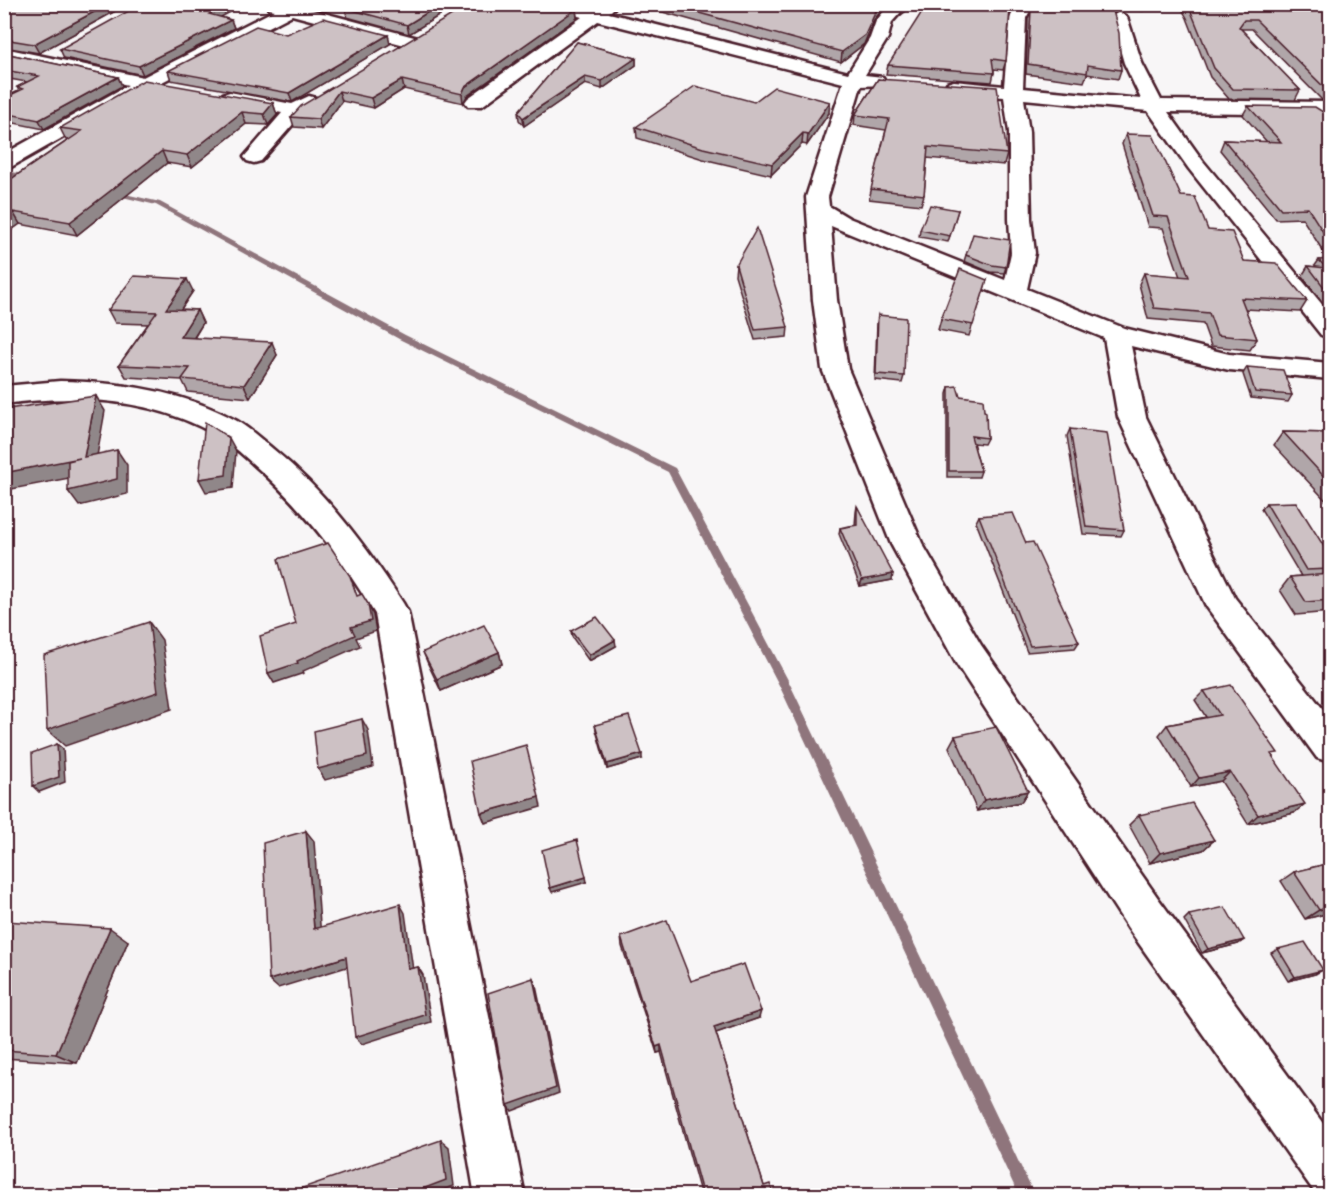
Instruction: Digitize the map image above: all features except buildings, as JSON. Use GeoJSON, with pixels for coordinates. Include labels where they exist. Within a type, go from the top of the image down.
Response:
{"type":"FeatureCollection","features":[{"type":"Feature","properties":{"kind":"street"},"geometry":{"type":"LineString","coordinates":[[551,4],[853,80],[899,83]]}},
{"type":"Feature","properties":{"kind":"street"},"geometry":{"type":"LineString","coordinates":[[475,102],[611,4]]}},
{"type":"Feature","properties":{"kind":"street"},"geometry":{"type":"LineString","coordinates":[[900,4],[884,21],[879,38],[853,80],[817,197],[825,300],[835,369],[907,544],[969,656],[1143,913],[1330,1173]]}},
{"type":"Feature","properties":{"kind":"street"},"geometry":{"type":"LineString","coordinates":[[1014,293],[1023,254],[1020,219],[1019,132],[1013,91],[1018,18],[1026,4]]}},
{"type":"Feature","properties":{"kind":"street"},"geometry":{"type":"LineString","coordinates":[[4,163],[288,6],[412,42]]}},
{"type":"Feature","properties":{"kind":"street"},"geometry":{"type":"LineString","coordinates":[[1119,17],[1133,63],[1154,106],[1196,165],[1330,330]]}},
{"type":"Feature","properties":{"kind":"street"},"geometry":{"type":"LineString","coordinates":[[393,53],[431,31]]}},
{"type":"Feature","properties":{"kind":"street"},"geometry":{"type":"LineString","coordinates":[[43,60],[64,49]]}},
{"type":"Feature","properties":{"kind":"street"},"geometry":{"type":"LineString","coordinates":[[4,53],[179,89]]}},
{"type":"Feature","properties":{"kind":"street"},"geometry":{"type":"LineString","coordinates":[[933,85],[1154,106],[1324,108]]}},
{"type":"Feature","properties":{"kind":"street"},"geometry":{"type":"LineString","coordinates":[[1301,92],[1324,108],[1330,123]]}},
{"type":"Feature","properties":{"kind":"street"},"geometry":{"type":"LineString","coordinates":[[254,157],[295,110],[324,93]]}},
{"type":"Feature","properties":{"kind":"street"},"geometry":{"type":"LineString","coordinates":[[214,95],[295,110]]}},
{"type":"Feature","properties":{"kind":"street"},"geometry":{"type":"LineString","coordinates":[[819,210],[841,224],[1116,334],[1229,362],[1330,371]]}},
{"type":"Feature","properties":{"kind":"street"},"geometry":{"type":"LineString","coordinates":[[1116,334],[1132,417],[1223,606],[1330,746]]}},
{"type":"Feature","properties":{"kind":"street"},"geometry":{"type":"LineString","coordinates":[[4,395],[30,390],[106,392],[178,405],[227,428],[278,468],[367,572],[391,612],[500,1196]]}},
{"type":"Feature","properties":{"kind":"waterway"},"geometry":{"type":"LineString","coordinates":[[4,173],[32,177]]}},
{"type":"Feature","properties":{"kind":"waterway"},"geometry":{"type":"LineString","coordinates":[[112,193],[158,203],[402,337],[672,470],[784,683],[1027,1196]]}}]}
